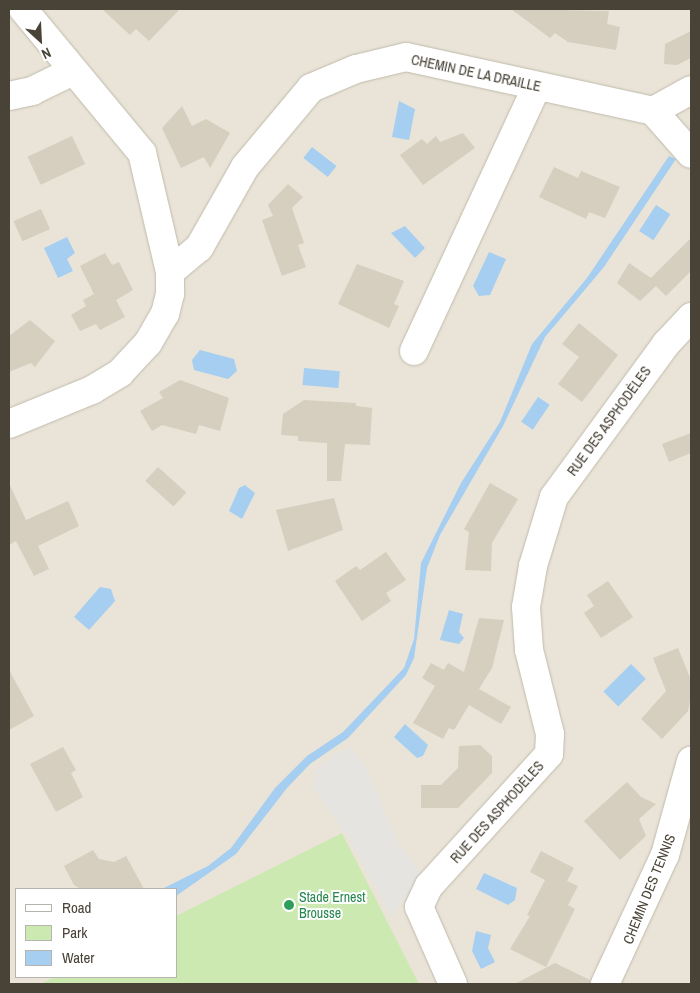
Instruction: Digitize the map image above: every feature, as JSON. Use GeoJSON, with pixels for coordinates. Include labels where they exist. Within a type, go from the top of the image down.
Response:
{"type":"FeatureCollection","features":[{"type":"Feature","properties":{"kind":"street"},"geometry":{"type":"LineString","coordinates":[[9,424],[92,390],[120,373],[148,343],[165,314],[170,272],[142,153],[23,9]]}},
{"type":"Feature","properties":{"kind":"street","name":"CHEMIN DE LA DRAILLE"},"geometry":{"type":"LineString","coordinates":[[170,272],[199,248],[245,167],[311,88],[356,70],[406,57],[653,112]]}},
{"type":"Feature","properties":{"kind":"street"},"geometry":{"type":"LineString","coordinates":[[9,96],[32,91],[73,71]]}},
{"type":"Feature","properties":{"kind":"street"},"geometry":{"type":"LineString","coordinates":[[414,351],[537,86]]}},
{"type":"Feature","properties":{"kind":"street"},"geometry":{"type":"LineString","coordinates":[[691,90],[653,112],[691,154]]}},
{"type":"Feature","properties":{"kind":"street","name":"RUE DES ASPHODÈLES"},"geometry":{"type":"LineString","coordinates":[[453,984],[419,907],[429,886],[549,754],[550,734],[529,650],[526,607],[533,566],[554,497],[666,344],[691,317]]}},
{"type":"Feature","properties":{"kind":"street","name":"CHEMIN DES TENNIS"},"geometry":{"type":"LineString","coordinates":[[605,984],[665,856],[691,761]]}},
{"type":"Feature","properties":{"kind":"shaded area"},"geometry":{"type":"Polygon","coordinates":[[[9,9],[691,9],[691,984],[9,984],[9,9]]]}},
{"type":"Feature","properties":{"kind":"shaded area"},"geometry":{"type":"Polygon","coordinates":[[[351,748],[368,771],[397,842],[421,874],[392,917],[348,837],[314,789],[316,770],[332,756],[351,748]]]}},
{"type":"Feature","properties":{"kind":"green space","name":"Stade Ernest Brousse"},"geometry":{"type":"Polygon","coordinates":[[[342,833],[419,984],[40,984],[53,978],[178,978],[178,915],[342,833]]]}},
{"type":"Feature","properties":{"kind":"water"},"geometry":{"type":"Polygon","coordinates":[[[399,101],[415,109],[409,140],[392,137],[399,101]]]}},
{"type":"Feature","properties":{"kind":"water"},"geometry":{"type":"Polygon","coordinates":[[[312,147],[336,166],[328,177],[303,158],[312,147]]]}},
{"type":"Feature","properties":{"kind":"water"},"geometry":{"type":"Polygon","coordinates":[[[669,156],[676,159],[604,267],[545,337],[503,426],[440,535],[427,568],[414,658],[406,675],[348,738],[310,764],[287,788],[236,854],[178,895],[178,888],[164,888],[208,866],[231,848],[275,788],[307,756],[343,732],[404,668],[414,639],[421,563],[461,483],[500,422],[532,344],[587,278],[669,156]]]}},
{"type":"Feature","properties":{"kind":"water"},"geometry":{"type":"Polygon","coordinates":[[[656,205],[670,214],[653,240],[639,231],[656,205]]]}},
{"type":"Feature","properties":{"kind":"water"},"geometry":{"type":"Polygon","coordinates":[[[405,226],[425,248],[415,258],[391,233],[405,226]]]}},
{"type":"Feature","properties":{"kind":"water"},"geometry":{"type":"Polygon","coordinates":[[[67,237],[75,253],[67,259],[73,271],[58,278],[44,248],[67,237]]]}},
{"type":"Feature","properties":{"kind":"water"},"geometry":{"type":"Polygon","coordinates":[[[489,252],[506,259],[490,295],[479,296],[473,286],[489,252]]]}},
{"type":"Feature","properties":{"kind":"water"},"geometry":{"type":"Polygon","coordinates":[[[200,350],[234,359],[237,371],[228,379],[194,370],[192,360],[200,350]]]}},
{"type":"Feature","properties":{"kind":"water"},"geometry":{"type":"Polygon","coordinates":[[[304,368],[340,371],[338,388],[303,385],[304,368]]]}},
{"type":"Feature","properties":{"kind":"water"},"geometry":{"type":"Polygon","coordinates":[[[538,397],[550,405],[533,430],[521,422],[538,397]]]}},
{"type":"Feature","properties":{"kind":"water"},"geometry":{"type":"Polygon","coordinates":[[[245,485],[255,493],[242,519],[229,511],[239,488],[245,485]]]}},
{"type":"Feature","properties":{"kind":"water"},"geometry":{"type":"Polygon","coordinates":[[[100,587],[111,589],[115,601],[89,630],[74,617],[100,587]]]}},
{"type":"Feature","properties":{"kind":"water"},"geometry":{"type":"Polygon","coordinates":[[[449,610],[463,614],[459,632],[464,638],[459,644],[440,640],[449,610]]]}},
{"type":"Feature","properties":{"kind":"water"},"geometry":{"type":"Polygon","coordinates":[[[631,664],[646,679],[618,706],[603,692],[631,664]]]}},
{"type":"Feature","properties":{"kind":"water"},"geometry":{"type":"Polygon","coordinates":[[[405,724],[428,745],[423,756],[417,758],[394,737],[405,724]]]}},
{"type":"Feature","properties":{"kind":"water"},"geometry":{"type":"Polygon","coordinates":[[[484,873],[517,888],[515,900],[508,905],[476,889],[484,873]]]}},
{"type":"Feature","properties":{"kind":"water"},"geometry":{"type":"Polygon","coordinates":[[[476,931],[491,935],[488,948],[495,962],[481,969],[472,951],[476,931]]]}},
{"type":"Feature","properties":{"kind":"building"},"geometry":{"type":"Polygon","coordinates":[[[102,9],[180,9],[149,41],[136,29],[130,35],[102,9]]]}},
{"type":"Feature","properties":{"kind":"building"},"geometry":{"type":"Polygon","coordinates":[[[511,9],[609,11],[607,24],[620,27],[616,50],[568,42],[555,33],[550,38],[511,9]]]}},
{"type":"Feature","properties":{"kind":"building"},"geometry":{"type":"Polygon","coordinates":[[[691,31],[691,58],[677,65],[664,64],[665,44],[691,31]]]}},
{"type":"Feature","properties":{"kind":"building"},"geometry":{"type":"Polygon","coordinates":[[[182,106],[192,126],[206,119],[230,133],[210,168],[204,157],[181,168],[162,128],[182,106]]]}},
{"type":"Feature","properties":{"kind":"building"},"geometry":{"type":"Polygon","coordinates":[[[463,133],[475,148],[423,185],[400,155],[422,139],[427,144],[436,136],[440,142],[463,133]]]}},
{"type":"Feature","properties":{"kind":"building"},"geometry":{"type":"Polygon","coordinates":[[[72,136],[85,164],[41,185],[28,157],[72,136]]]}},
{"type":"Feature","properties":{"kind":"building"},"geometry":{"type":"Polygon","coordinates":[[[554,167],[578,178],[581,171],[620,187],[605,218],[589,212],[586,219],[539,197],[554,167]]]}},
{"type":"Feature","properties":{"kind":"building"},"geometry":{"type":"Polygon","coordinates":[[[288,184],[303,197],[292,208],[304,243],[298,245],[306,267],[282,276],[262,220],[273,216],[268,205],[288,184]]]}},
{"type":"Feature","properties":{"kind":"building"},"geometry":{"type":"Polygon","coordinates":[[[41,209],[50,229],[23,241],[14,221],[41,209]]]}},
{"type":"Feature","properties":{"kind":"building"},"geometry":{"type":"Polygon","coordinates":[[[691,238],[691,271],[666,296],[656,286],[640,301],[617,283],[629,263],[651,278],[691,238]]]}},
{"type":"Feature","properties":{"kind":"building"},"geometry":{"type":"Polygon","coordinates":[[[105,253],[112,265],[119,262],[133,290],[116,300],[125,317],[100,330],[96,324],[80,331],[71,315],[86,306],[83,300],[94,294],[80,266],[105,253]]]}},
{"type":"Feature","properties":{"kind":"building"},"geometry":{"type":"Polygon","coordinates":[[[357,264],[404,281],[394,304],[399,306],[389,328],[338,304],[357,264]]]}},
{"type":"Feature","properties":{"kind":"building"},"geometry":{"type":"Polygon","coordinates":[[[30,320],[55,341],[35,367],[31,363],[9,372],[9,336],[30,320]]]}},
{"type":"Feature","properties":{"kind":"building"},"geometry":{"type":"Polygon","coordinates":[[[579,323],[618,355],[582,402],[558,384],[579,357],[562,344],[579,323]]]}},
{"type":"Feature","properties":{"kind":"building"},"geometry":{"type":"Polygon","coordinates":[[[180,380],[229,398],[220,431],[199,425],[196,434],[162,425],[152,431],[140,411],[163,398],[159,392],[180,380]]]}},
{"type":"Feature","properties":{"kind":"building"},"geometry":{"type":"Polygon","coordinates":[[[304,400],[356,403],[356,406],[372,408],[370,445],[345,444],[341,481],[327,481],[327,443],[298,441],[298,436],[281,435],[283,414],[304,400]]]}},
{"type":"Feature","properties":{"kind":"building"},"geometry":{"type":"Polygon","coordinates":[[[691,433],[691,453],[669,462],[662,444],[691,433]]]}},
{"type":"Feature","properties":{"kind":"building"},"geometry":{"type":"Polygon","coordinates":[[[158,467],[186,492],[174,507],[145,481],[158,467]]]}},
{"type":"Feature","properties":{"kind":"building"},"geometry":{"type":"Polygon","coordinates":[[[9,483],[26,520],[68,501],[79,526],[38,546],[49,569],[34,576],[16,541],[9,545],[9,483]]]}},
{"type":"Feature","properties":{"kind":"building"},"geometry":{"type":"Polygon","coordinates":[[[490,483],[518,499],[492,543],[491,571],[465,570],[469,532],[464,529],[490,483]]]}},
{"type":"Feature","properties":{"kind":"building"},"geometry":{"type":"Polygon","coordinates":[[[334,498],[343,530],[288,551],[276,510],[334,498]]]}},
{"type":"Feature","properties":{"kind":"building"},"geometry":{"type":"Polygon","coordinates":[[[386,552],[406,580],[386,593],[391,601],[362,621],[335,581],[356,566],[360,570],[386,552]]]}},
{"type":"Feature","properties":{"kind":"building"},"geometry":{"type":"Polygon","coordinates":[[[608,581],[633,617],[601,638],[584,613],[594,606],[587,595],[608,581]]]}},
{"type":"Feature","properties":{"kind":"building"},"geometry":{"type":"Polygon","coordinates":[[[479,618],[504,620],[492,668],[479,689],[511,707],[501,724],[469,705],[454,730],[449,728],[443,739],[413,723],[435,686],[422,678],[431,663],[444,670],[448,663],[464,672],[479,618]]]}},
{"type":"Feature","properties":{"kind":"building"},"geometry":{"type":"Polygon","coordinates":[[[678,648],[691,680],[691,696],[688,711],[662,739],[641,719],[666,691],[653,658],[678,648]]]}},
{"type":"Feature","properties":{"kind":"building"},"geometry":{"type":"Polygon","coordinates":[[[9,670],[34,716],[9,730],[9,670]]]}},
{"type":"Feature","properties":{"kind":"building"},"geometry":{"type":"Polygon","coordinates":[[[480,745],[492,756],[492,773],[458,808],[421,808],[421,785],[441,785],[458,768],[459,746],[480,745]]]}},
{"type":"Feature","properties":{"kind":"building"},"geometry":{"type":"Polygon","coordinates":[[[63,747],[76,770],[71,773],[83,797],[56,812],[30,764],[63,747]]]}},
{"type":"Feature","properties":{"kind":"building"},"geometry":{"type":"Polygon","coordinates":[[[627,782],[641,797],[656,804],[639,819],[646,836],[620,860],[584,821],[627,782]]]}},
{"type":"Feature","properties":{"kind":"building"},"geometry":{"type":"Polygon","coordinates":[[[93,850],[99,859],[114,862],[126,856],[143,888],[79,888],[74,885],[64,866],[93,850]]]}},
{"type":"Feature","properties":{"kind":"building"},"geometry":{"type":"Polygon","coordinates":[[[541,851],[574,868],[567,881],[578,886],[568,905],[575,909],[546,967],[510,949],[530,916],[527,915],[545,880],[530,872],[541,851]]]}},
{"type":"Feature","properties":{"kind":"building"},"geometry":{"type":"Polygon","coordinates":[[[555,963],[590,980],[590,984],[515,984],[555,963]]]}},
{"type":"Feature","properties":{"kind":"place","name":"Stade Ernest Brousse"},"geometry":{"type":"Point","coordinates":[289,905]}}]}
